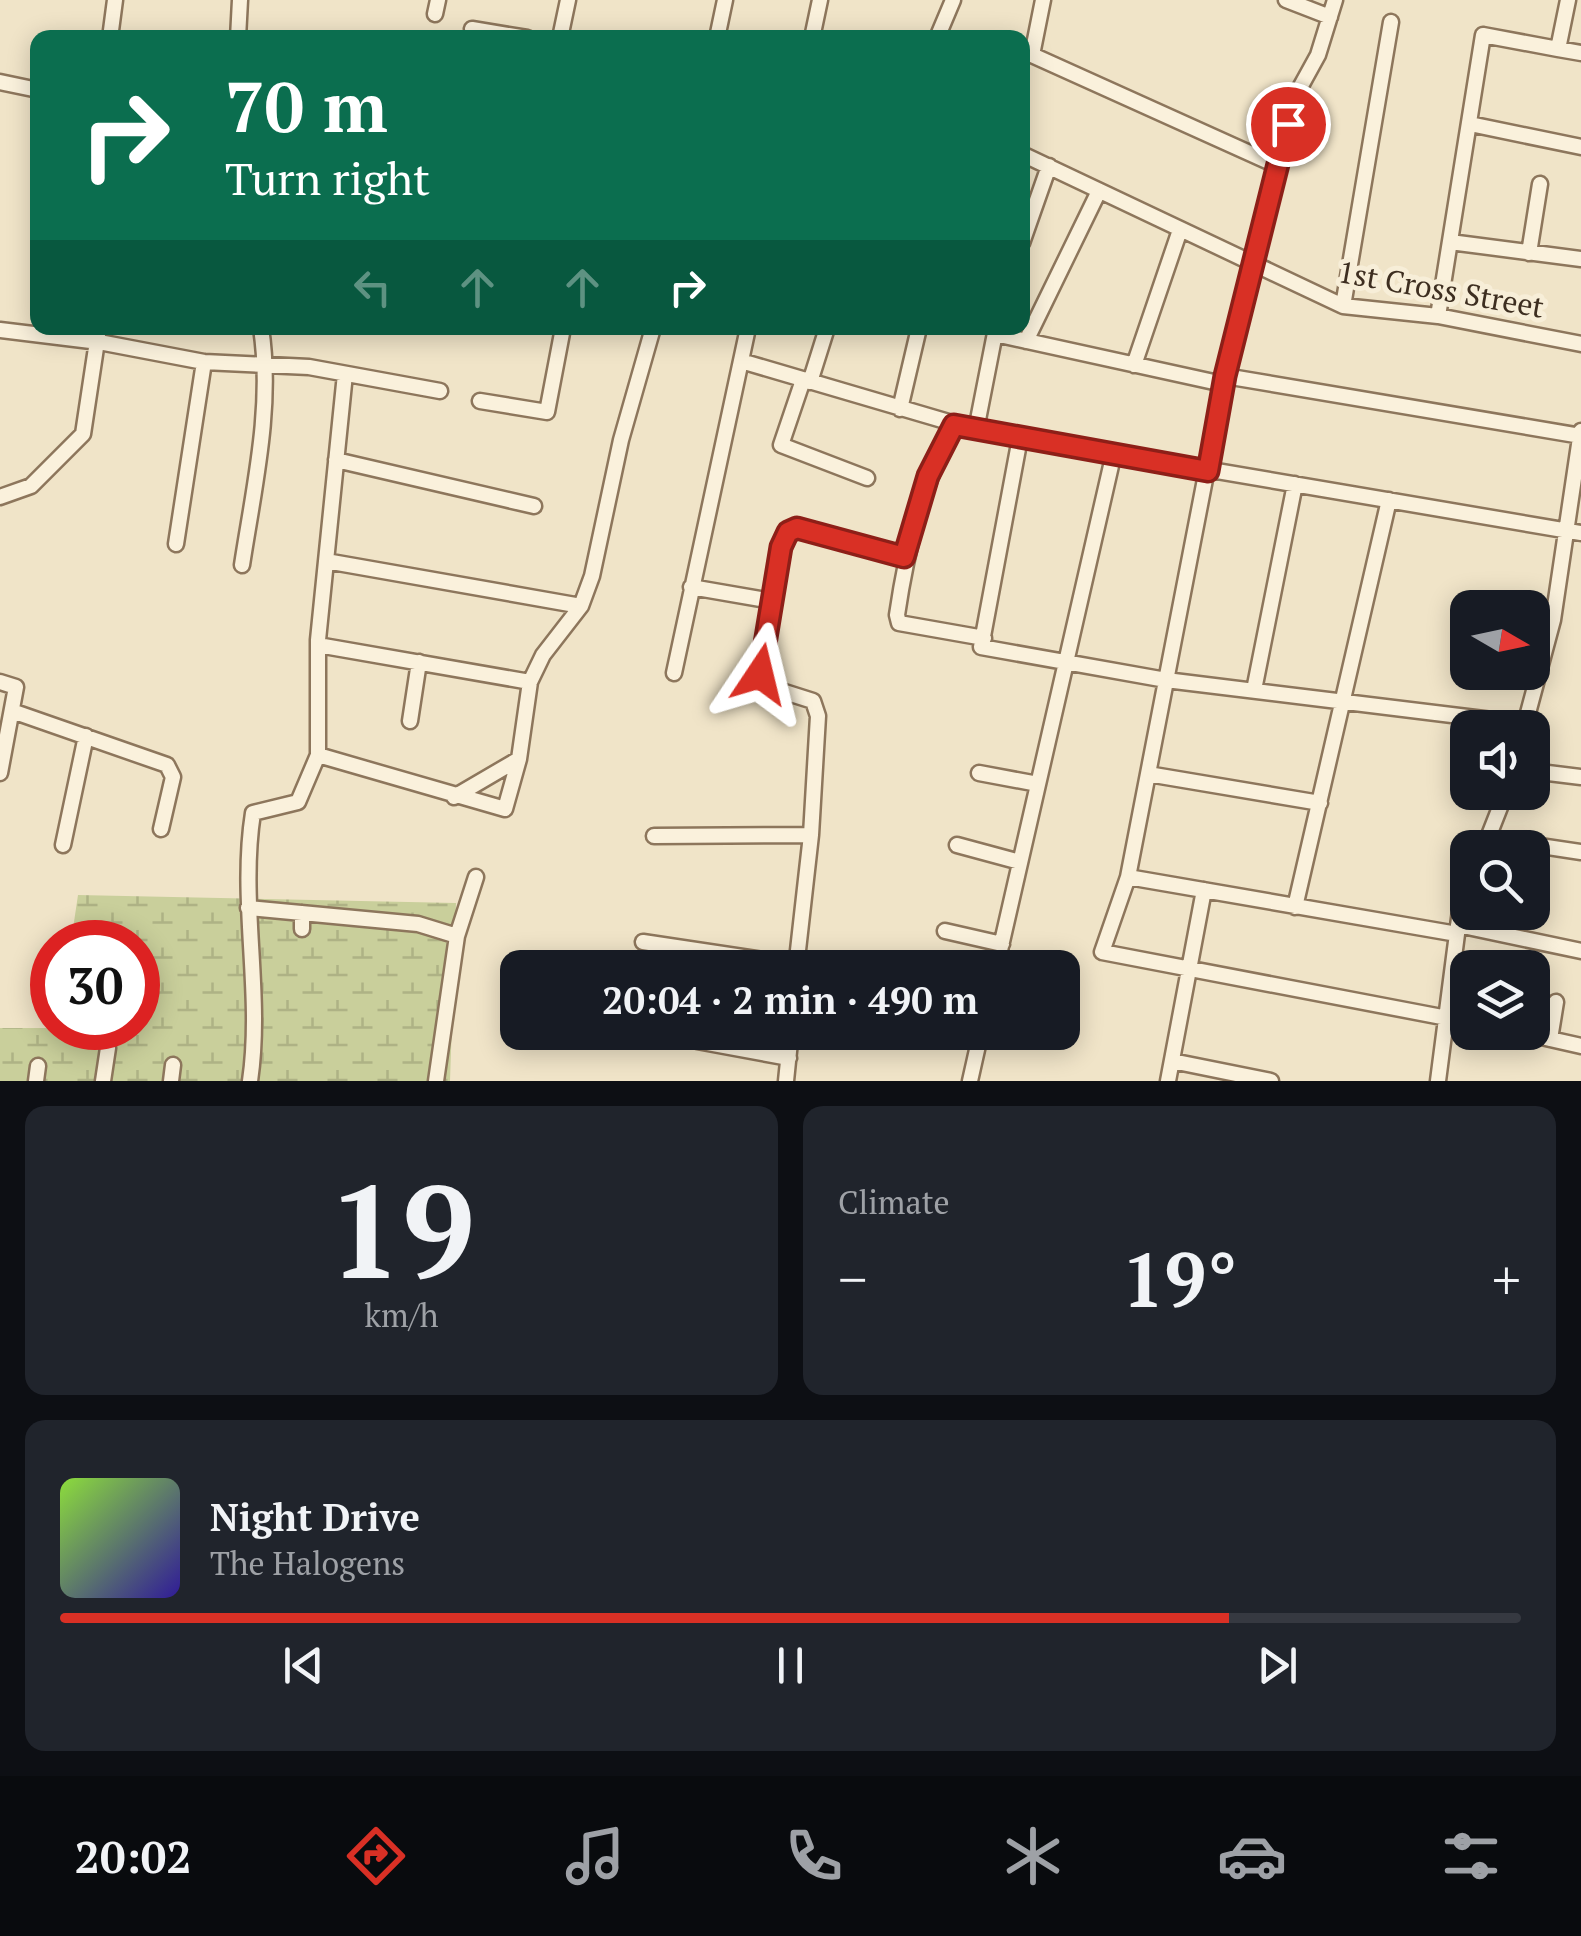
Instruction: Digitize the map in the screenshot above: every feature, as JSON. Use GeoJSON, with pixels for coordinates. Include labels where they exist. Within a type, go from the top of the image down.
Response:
{"type":"FeatureCollection","features":[{"type":"Feature","properties":{"kind":"street"},"geometry":{"type":"LineString","coordinates":[[111,30],[114,0]]}},
{"type":"Feature","properties":{"kind":"street"},"geometry":{"type":"LineString","coordinates":[[238,30],[240,0]]}},
{"type":"Feature","properties":{"kind":"street"},"geometry":{"type":"LineString","coordinates":[[562,30],[568,0]]}},
{"type":"Feature","properties":{"kind":"street"},"geometry":{"type":"LineString","coordinates":[[718,30],[725,0]]}},
{"type":"Feature","properties":{"kind":"street"},"geometry":{"type":"LineString","coordinates":[[814,30],[820,0]]}},
{"type":"Feature","properties":{"kind":"street"},"geometry":{"type":"LineString","coordinates":[[940,30],[952,0]]}},
{"type":"Feature","properties":{"kind":"street"},"geometry":{"type":"LineString","coordinates":[[1043,0],[1032,55],[1278,166]]}},
{"type":"Feature","properties":{"kind":"street"},"geometry":{"type":"LineString","coordinates":[[1286,0],[1330,17]]}},
{"type":"Feature","properties":{"kind":"street"},"geometry":{"type":"LineString","coordinates":[[1335,0],[1318,55],[1296,94],[1224,380],[1128,877],[1102,952],[1450,1018]]}},
{"type":"Feature","properties":{"kind":"street"},"geometry":{"type":"LineString","coordinates":[[1558,49],[1568,0]]}},
{"type":"Feature","properties":{"kind":"street"},"geometry":{"type":"LineString","coordinates":[[1342,306],[1391,22]]}},
{"type":"Feature","properties":{"kind":"street"},"geometry":{"type":"LineString","coordinates":[[472,28],[483,30]]}},
{"type":"Feature","properties":{"kind":"street"},"geometry":{"type":"LineString","coordinates":[[1438,316],[1482,35],[1581,53]]}},
{"type":"Feature","properties":{"kind":"street"},"geometry":{"type":"LineString","coordinates":[[0,82],[30,88]]}},
{"type":"Feature","properties":{"kind":"street"},"geometry":{"type":"LineString","coordinates":[[1470,124],[1581,147]]}},
{"type":"Feature","properties":{"kind":"street","name":"1st Cross Street"},"geometry":{"type":"LineString","coordinates":[[1030,158],[1342,306],[1438,316],[1581,344]]}},
{"type":"Feature","properties":{"kind":"street"},"geometry":{"type":"LineString","coordinates":[[1030,219],[1048,166]]}},
{"type":"Feature","properties":{"kind":"street"},"geometry":{"type":"LineString","coordinates":[[1529,252],[1540,184]]}},
{"type":"Feature","properties":{"kind":"street"},"geometry":{"type":"LineString","coordinates":[[1030,332],[1099,191]]}},
{"type":"Feature","properties":{"kind":"street"},"geometry":{"type":"LineString","coordinates":[[1134,364],[1180,230]]}},
{"type":"Feature","properties":{"kind":"street"},"geometry":{"type":"LineString","coordinates":[[1450,242],[1581,259]]}},
{"type":"Feature","properties":{"kind":"street"},"geometry":{"type":"LineString","coordinates":[[0,330],[30,332]]}},
{"type":"Feature","properties":{"kind":"street"},"geometry":{"type":"LineString","coordinates":[[0,496],[32,486],[83,434],[99,335],[204,362],[267,363],[440,391]]}},
{"type":"Feature","properties":{"kind":"street"},"geometry":{"type":"LineString","coordinates":[[242,564],[258,465],[267,363],[262,335]]}},
{"type":"Feature","properties":{"kind":"street"},"geometry":{"type":"LineString","coordinates":[[480,401],[547,412],[563,335]]}},
{"type":"Feature","properties":{"kind":"street"},"geometry":{"type":"LineString","coordinates":[[318,756],[505,809],[519,759],[530,682],[543,655],[581,606],[651,335]]}},
{"type":"Feature","properties":{"kind":"street"},"geometry":{"type":"LineString","coordinates":[[674,673],[746,335]]}},
{"type":"Feature","properties":{"kind":"street"},"geometry":{"type":"LineString","coordinates":[[824,335],[781,445],[867,478]]}},
{"type":"Feature","properties":{"kind":"street"},"geometry":{"type":"LineString","coordinates":[[900,410],[917,335]]}},
{"type":"Feature","properties":{"kind":"street"},"geometry":{"type":"LineString","coordinates":[[976,430],[995,335]]}},
{"type":"Feature","properties":{"kind":"street"},"geometry":{"type":"LineString","coordinates":[[1009,335],[1224,380],[1581,435],[1553,620],[1529,710]]}},
{"type":"Feature","properties":{"kind":"street"},"geometry":{"type":"LineString","coordinates":[[1026,340],[1028,335]]}},
{"type":"Feature","properties":{"kind":"street"},"geometry":{"type":"LineString","coordinates":[[740,361],[976,430],[1581,533]]}},
{"type":"Feature","properties":{"kind":"street"},"geometry":{"type":"LineString","coordinates":[[176,544],[204,362]]}},
{"type":"Feature","properties":{"kind":"street"},"geometry":{"type":"LineString","coordinates":[[250,1081],[248,908],[252,813],[298,802],[318,756],[318,644],[345,374]]}},
{"type":"Feature","properties":{"kind":"street"},"geometry":{"type":"LineString","coordinates":[[954,425],[928,476],[904,557],[899,623],[984,638]]}},
{"type":"Feature","properties":{"kind":"street"},"geometry":{"type":"LineString","coordinates":[[1020,438],[982,646],[1166,680],[1344,698],[1450,714]]}},
{"type":"Feature","properties":{"kind":"street"},"geometry":{"type":"LineString","coordinates":[[1000,950],[1113,456]]}},
{"type":"Feature","properties":{"kind":"street"},"geometry":{"type":"LineString","coordinates":[[336,460],[534,506]]}},
{"type":"Feature","properties":{"kind":"street"},"geometry":{"type":"LineString","coordinates":[[1254,690],[1294,484]]}},
{"type":"Feature","properties":{"kind":"street"},"geometry":{"type":"LineString","coordinates":[[1296,907],[1389,500]]}},
{"type":"Feature","properties":{"kind":"street"},"geometry":{"type":"LineString","coordinates":[[798,950],[812,835],[816,706],[808,697],[772,688],[760,674],[781,547],[788,532],[797,528],[904,557]]}},
{"type":"Feature","properties":{"kind":"street"},"geometry":{"type":"LineString","coordinates":[[326,561],[581,606]]}},
{"type":"Feature","properties":{"kind":"street"},"geometry":{"type":"LineString","coordinates":[[691,588],[772,601]]}},
{"type":"Feature","properties":{"kind":"street"},"geometry":{"type":"LineString","coordinates":[[318,644],[530,682]]}},
{"type":"Feature","properties":{"kind":"street"},"geometry":{"type":"LineString","coordinates":[[410,720],[418,662]]}},
{"type":"Feature","properties":{"kind":"street"},"geometry":{"type":"LineString","coordinates":[[0,682],[16,687],[0,773]]}},
{"type":"Feature","properties":{"kind":"street"},"geometry":{"type":"LineString","coordinates":[[12,711],[171,770],[161,830]]}},
{"type":"Feature","properties":{"kind":"street"},"geometry":{"type":"LineString","coordinates":[[63,845],[86,736]]}},
{"type":"Feature","properties":{"kind":"street"},"geometry":{"type":"LineString","coordinates":[[454,796],[519,759]]}},
{"type":"Feature","properties":{"kind":"street"},"geometry":{"type":"LineString","coordinates":[[979,773],[1038,784]]}},
{"type":"Feature","properties":{"kind":"street"},"geometry":{"type":"LineString","coordinates":[[1550,773],[1581,777]]}},
{"type":"Feature","properties":{"kind":"street"},"geometry":{"type":"LineString","coordinates":[[1148,774],[1320,803]]}},
{"type":"Feature","properties":{"kind":"street"},"geometry":{"type":"LineString","coordinates":[[654,836],[812,835]]}},
{"type":"Feature","properties":{"kind":"street"},"geometry":{"type":"LineString","coordinates":[[957,845],[1020,862]]}},
{"type":"Feature","properties":{"kind":"street"},"geometry":{"type":"LineString","coordinates":[[1550,849],[1581,852]]}},
{"type":"Feature","properties":{"kind":"street"},"geometry":{"type":"LineString","coordinates":[[436,1081],[458,936],[476,877]]}},
{"type":"Feature","properties":{"kind":"street"},"geometry":{"type":"LineString","coordinates":[[1128,877],[1296,907],[1450,928]]}},
{"type":"Feature","properties":{"kind":"street"},"geometry":{"type":"LineString","coordinates":[[1168,1081],[1204,890]]}},
{"type":"Feature","properties":{"kind":"street"},"geometry":{"type":"LineString","coordinates":[[248,908],[418,924],[458,936]]}},
{"type":"Feature","properties":{"kind":"street"},"geometry":{"type":"LineString","coordinates":[[302,913],[302,929]]}},
{"type":"Feature","properties":{"kind":"street"},"geometry":{"type":"LineString","coordinates":[[1438,1081],[1457,930]]}},
{"type":"Feature","properties":{"kind":"street"},"geometry":{"type":"LineString","coordinates":[[1462,930],[1581,952]]}},
{"type":"Feature","properties":{"kind":"street"},"geometry":{"type":"LineString","coordinates":[[946,931],[1002,944]]}},
{"type":"Feature","properties":{"kind":"street"},"geometry":{"type":"LineString","coordinates":[[643,942],[694,950]]}},
{"type":"Feature","properties":{"kind":"street"},"geometry":{"type":"LineString","coordinates":[[1556,1002],[1550,1039],[1581,1046]]}},
{"type":"Feature","properties":{"kind":"street"},"geometry":{"type":"LineString","coordinates":[[103,1081],[108,1050]]}},
{"type":"Feature","properties":{"kind":"street"},"geometry":{"type":"LineString","coordinates":[[746,1050],[789,1058]]}},
{"type":"Feature","properties":{"kind":"street"},"geometry":{"type":"LineString","coordinates":[[786,1081],[790,1050]]}},
{"type":"Feature","properties":{"kind":"street"},"geometry":{"type":"LineString","coordinates":[[970,1081],[975,1050]]}},
{"type":"Feature","properties":{"kind":"street"},"geometry":{"type":"LineString","coordinates":[[1172,1061],[1270,1081]]}},
{"type":"Feature","properties":{"kind":"street"},"geometry":{"type":"LineString","coordinates":[[171,1081],[174,1065]]}},
{"type":"Feature","properties":{"kind":"green space"},"geometry":{"type":"Polygon","coordinates":[[[78,895],[456,903],[450,1081],[0,1081],[0,1028],[30,1028],[30,1050],[160,1050],[160,920],[74,920],[78,895]]]}},
{"type":"Feature","properties":{"kind":"route"},"geometry":{"type":"LineString","coordinates":[[760,674],[781,547],[788,532],[797,528],[904,557],[928,476],[954,425],[1208,471],[1225,376],[1288,124]]}}]}
